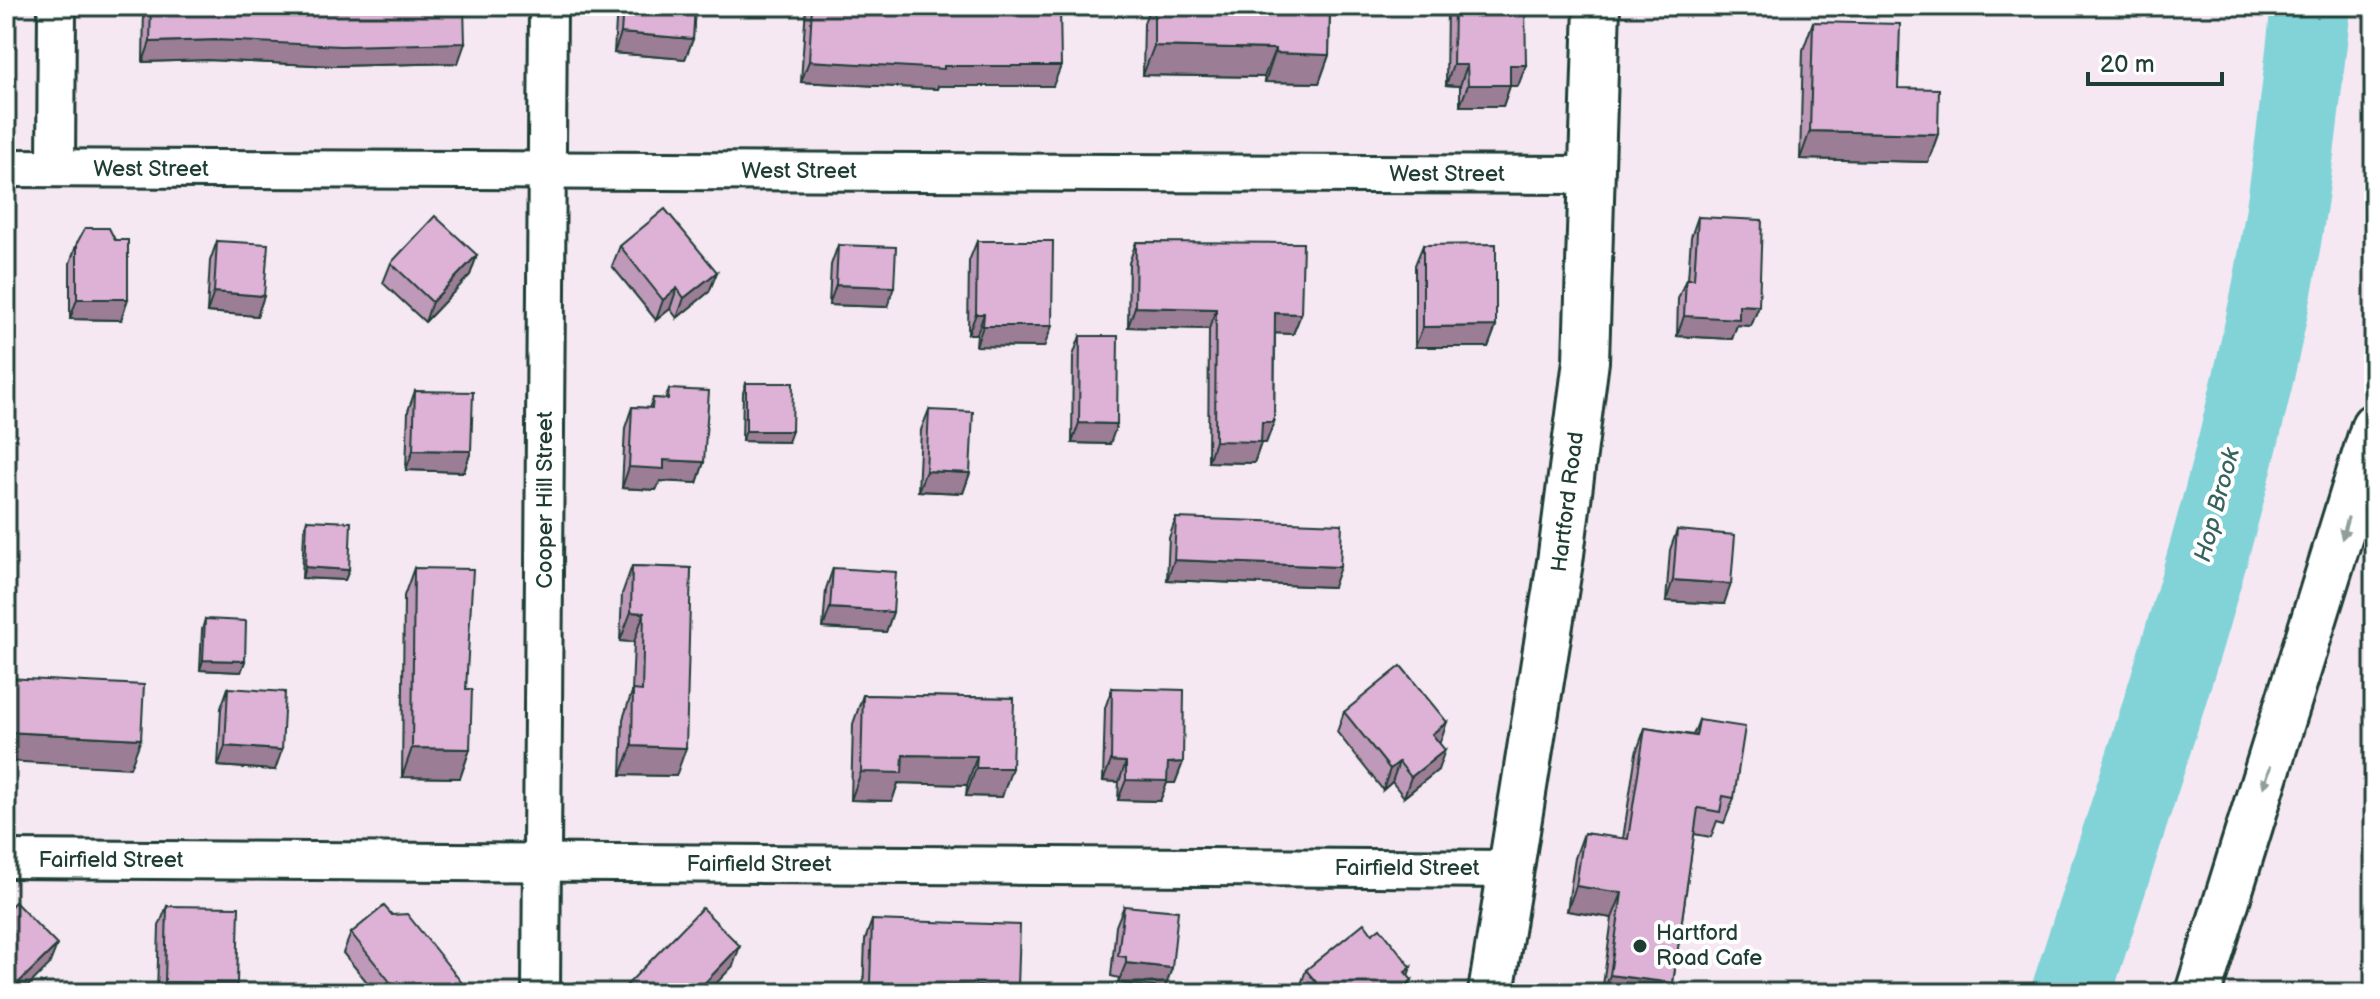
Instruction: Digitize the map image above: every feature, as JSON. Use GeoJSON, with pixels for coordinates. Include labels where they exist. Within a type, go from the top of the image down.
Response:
{"type":"FeatureCollection","features":[{"type":"Feature","properties":{"kind":"main road","name":"Hartford Road"},"geometry":{"type":"LineString","coordinates":[[1491,993],[1560,562],[1586,361],[1597,6]]}},
{"type":"Feature","properties":{"kind":"main road"},"geometry":{"type":"LineString","coordinates":[[2198,993],[2374,426]]}},
{"type":"Feature","properties":{"kind":"street"},"geometry":{"type":"LineString","coordinates":[[56,168],[57,6]]}},
{"type":"Feature","properties":{"kind":"street","name":"Cooper Hill Street"},"geometry":{"type":"LineString","coordinates":[[541,993],[548,6]]}},
{"type":"Feature","properties":{"kind":"street","name":"West Street"},"geometry":{"type":"LineString","coordinates":[[6,168],[1592,175]]}},
{"type":"Feature","properties":{"kind":"street","name":"Fairfield Street"},"geometry":{"type":"LineString","coordinates":[[6,859],[1513,869]]}},
{"type":"Feature","properties":{"kind":"building"},"geometry":{"type":"Polygon","coordinates":[[[151,6],[464,6],[465,43],[341,46],[216,40],[150,42],[151,6]]]}},
{"type":"Feature","properties":{"kind":"building"},"geometry":{"type":"Polygon","coordinates":[[[623,6],[695,6],[693,39],[621,33],[623,6]]]}},
{"type":"Feature","properties":{"kind":"building"},"geometry":{"type":"Polygon","coordinates":[[[812,6],[1003,10],[1003,6],[1060,6],[1061,66],[944,66],[944,69],[809,61],[812,6]]]}},
{"type":"Feature","properties":{"kind":"building"},"geometry":{"type":"Polygon","coordinates":[[[1154,6],[1330,6],[1329,55],[1275,53],[1275,49],[1154,46],[1154,6]]]}},
{"type":"Feature","properties":{"kind":"building"},"geometry":{"type":"Polygon","coordinates":[[[1454,6],[1525,6],[1526,65],[1510,65],[1510,85],[1468,85],[1467,65],[1453,65],[1454,6]]]}},
{"type":"Feature","properties":{"kind":"building"},"geometry":{"type":"Polygon","coordinates":[[[1813,22],[1900,24],[1898,88],[1939,89],[1938,134],[1810,131],[1813,22]]]}},
{"type":"Feature","properties":{"kind":"building"},"geometry":{"type":"Polygon","coordinates":[[[665,209],[717,272],[684,298],[677,288],[663,300],[620,246],[665,209]]]}},
{"type":"Feature","properties":{"kind":"building"},"geometry":{"type":"Polygon","coordinates":[[[435,216],[477,255],[432,302],[391,263],[435,216]]]}},
{"type":"Feature","properties":{"kind":"building"},"geometry":{"type":"Polygon","coordinates":[[[1698,217],[1762,220],[1759,306],[1739,305],[1739,319],[1684,316],[1686,279],[1694,279],[1698,217]]]}},
{"type":"Feature","properties":{"kind":"building"},"geometry":{"type":"Polygon","coordinates":[[[85,228],[109,228],[115,240],[128,240],[128,299],[77,299],[77,243],[85,228]]]}},
{"type":"Feature","properties":{"kind":"building"},"geometry":{"type":"Polygon","coordinates":[[[217,241],[268,244],[264,296],[214,292],[217,241]]]}},
{"type":"Feature","properties":{"kind":"building"},"geometry":{"type":"Polygon","coordinates":[[[977,241],[1053,241],[1052,326],[983,326],[984,314],[976,314],[977,241]]]}},
{"type":"Feature","properties":{"kind":"building"},"geometry":{"type":"Polygon","coordinates":[[[1136,242],[1303,243],[1301,314],[1275,313],[1274,422],[1262,422],[1261,442],[1215,441],[1216,309],[1135,307],[1136,242]]]}},
{"type":"Feature","properties":{"kind":"building"},"geometry":{"type":"Polygon","coordinates":[[[1496,244],[1496,326],[1423,327],[1423,245],[1496,244]]]}},
{"type":"Feature","properties":{"kind":"building"},"geometry":{"type":"Polygon","coordinates":[[[838,245],[896,247],[894,287],[836,285],[838,245]]]}},
{"type":"Feature","properties":{"kind":"building"},"geometry":{"type":"Polygon","coordinates":[[[1080,336],[1118,336],[1117,424],[1079,423],[1080,336]]]}},
{"type":"Feature","properties":{"kind":"building"},"geometry":{"type":"Polygon","coordinates":[[[746,383],[793,383],[792,431],[746,431],[746,383]]]}},
{"type":"Feature","properties":{"kind":"building"},"geometry":{"type":"Polygon","coordinates":[[[669,389],[709,391],[704,462],[664,460],[664,469],[629,467],[632,407],[652,408],[653,398],[668,399],[669,389]]]}},
{"type":"Feature","properties":{"kind":"building"},"geometry":{"type":"Polygon","coordinates":[[[415,391],[473,392],[471,451],[413,450],[415,391]]]}},
{"type":"Feature","properties":{"kind":"building"},"geometry":{"type":"Polygon","coordinates":[[[929,410],[973,412],[970,473],[926,471],[929,410]]]}},
{"type":"Feature","properties":{"kind":"building"},"geometry":{"type":"Polygon","coordinates":[[[1176,518],[1342,524],[1340,567],[1174,560],[1176,518]]]}},
{"type":"Feature","properties":{"kind":"building"},"geometry":{"type":"Polygon","coordinates":[[[307,520],[351,522],[349,570],[305,567],[307,520]]]}},
{"type":"Feature","properties":{"kind":"building"},"geometry":{"type":"Polygon","coordinates":[[[1677,530],[1735,535],[1731,584],[1673,580],[1677,530]]]}},
{"type":"Feature","properties":{"kind":"building"},"geometry":{"type":"Polygon","coordinates":[[[632,566],[691,568],[686,748],[632,746],[633,690],[642,691],[644,613],[631,612],[632,566]]]}},
{"type":"Feature","properties":{"kind":"building"},"geometry":{"type":"Polygon","coordinates":[[[414,568],[473,569],[466,689],[472,689],[470,749],[412,748],[414,568]]]}},
{"type":"Feature","properties":{"kind":"building"},"geometry":{"type":"Polygon","coordinates":[[[833,568],[896,572],[893,612],[830,608],[833,568]]]}},
{"type":"Feature","properties":{"kind":"building"},"geometry":{"type":"Polygon","coordinates":[[[205,619],[246,621],[245,661],[203,660],[205,619]]]}},
{"type":"Feature","properties":{"kind":"building"},"geometry":{"type":"Polygon","coordinates":[[[1401,666],[1447,722],[1432,734],[1445,750],[1411,777],[1399,762],[1390,769],[1344,712],[1401,666]]]}},
{"type":"Feature","properties":{"kind":"building"},"geometry":{"type":"Polygon","coordinates":[[[6,678],[144,685],[141,739],[6,732],[6,678]]]}},
{"type":"Feature","properties":{"kind":"building"},"geometry":{"type":"Polygon","coordinates":[[[228,688],[285,692],[282,750],[225,746],[228,688]]]}},
{"type":"Feature","properties":{"kind":"building"},"geometry":{"type":"Polygon","coordinates":[[[1112,688],[1184,690],[1183,762],[1168,763],[1167,781],[1126,780],[1126,762],[1111,761],[1112,688]]]}},
{"type":"Feature","properties":{"kind":"building"},"geometry":{"type":"Polygon","coordinates":[[[863,695],[1014,698],[1012,768],[976,768],[977,756],[903,755],[902,773],[861,772],[863,695]]]}},
{"type":"Feature","properties":{"kind":"building"},"geometry":{"type":"Polygon","coordinates":[[[1699,720],[1745,727],[1734,798],[1723,796],[1720,812],[1698,808],[1673,983],[1610,975],[1622,893],[1576,886],[1584,833],[1628,839],[1645,728],[1696,736],[1699,720]]]}},
{"type":"Feature","properties":{"kind":"building"},"geometry":{"type":"Polygon","coordinates":[[[15,902],[57,945],[6,993],[6,911],[15,902]]]}},
{"type":"Feature","properties":{"kind":"building"},"geometry":{"type":"Polygon","coordinates":[[[167,906],[239,907],[237,983],[165,982],[167,906]]]}},
{"type":"Feature","properties":{"kind":"building"},"geometry":{"type":"Polygon","coordinates":[[[384,906],[392,915],[407,914],[470,993],[399,993],[351,933],[384,906]]]}},
{"type":"Feature","properties":{"kind":"building"},"geometry":{"type":"Polygon","coordinates":[[[1124,906],[1178,911],[1172,968],[1126,963],[1126,957],[1118,956],[1124,906]]]}},
{"type":"Feature","properties":{"kind":"building"},"geometry":{"type":"Polygon","coordinates":[[[702,908],[740,946],[695,993],[619,993],[702,908]]]}},
{"type":"Feature","properties":{"kind":"building"},"geometry":{"type":"Polygon","coordinates":[[[872,920],[1020,925],[1018,987],[870,983],[872,920]]]}},
{"type":"Feature","properties":{"kind":"building"},"geometry":{"type":"Polygon","coordinates":[[[1364,923],[1372,934],[1380,928],[1411,967],[1405,972],[1412,980],[1395,993],[1325,993],[1306,970],[1364,923]]]}},
{"type":"Feature","properties":{"kind":"building"},"geometry":{"type":"Polygon","coordinates":[[[1553,988],[1604,993],[1552,993],[1553,988]]]}},
{"type":"Feature","properties":{"kind":"waterway","name":"Hop Brook"},"geometry":{"type":"LineString","coordinates":[[2071,993],[2181,649],[2251,388],[2283,227],[2311,6]]}},
{"type":"Feature","properties":{"kind":"place","name":"Hartford Road Cafe"},"geometry":{"type":"Point","coordinates":[1640,946]}}]}
